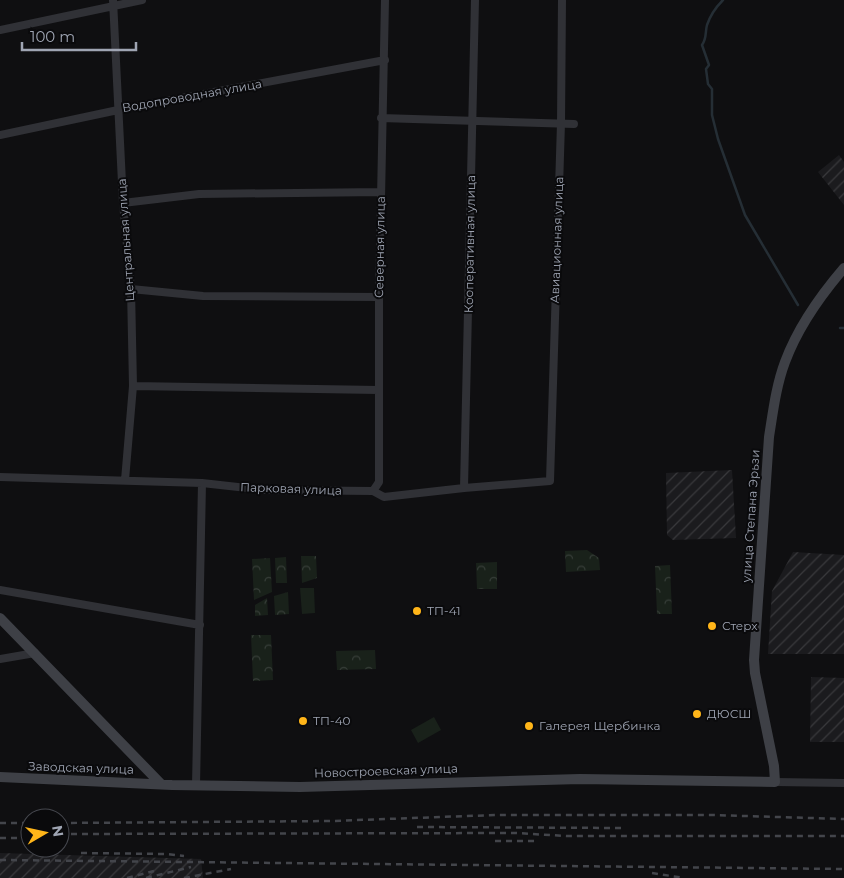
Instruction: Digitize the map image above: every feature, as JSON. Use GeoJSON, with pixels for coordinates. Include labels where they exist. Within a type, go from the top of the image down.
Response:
{"type":"FeatureCollection","features":[{"type":"Feature","properties":{"kind":"street"},"geometry":{"type":"LineString","coordinates":[[0,30],[114,2],[142,0]]}},
{"type":"Feature","properties":{"kind":"street","name":"Северная улица"},"geometry":{"type":"LineString","coordinates":[[373,491],[379,482],[378,297],[382,192],[381,118],[385,60],[385,0]]}},
{"type":"Feature","properties":{"kind":"street","name":"Кооперативная улица"},"geometry":{"type":"LineString","coordinates":[[464,488],[475,0]]}},
{"type":"Feature","properties":{"kind":"street","name":"Авиационная улица"},"geometry":{"type":"LineString","coordinates":[[550,480],[561,123],[562,0]]}},
{"type":"Feature","properties":{"kind":"street","name":"Центральная улица"},"geometry":{"type":"LineString","coordinates":[[114,2],[123,203],[131,289],[133,386],[125,480]]}},
{"type":"Feature","properties":{"kind":"street","name":"Водопроводная улица"},"geometry":{"type":"LineString","coordinates":[[0,135],[118,110],[385,60]]}},
{"type":"Feature","properties":{"kind":"street"},"geometry":{"type":"LineString","coordinates":[[381,118],[574,124]]}},
{"type":"Feature","properties":{"kind":"street"},"geometry":{"type":"LineString","coordinates":[[123,203],[199,194],[382,192]]}},
{"type":"Feature","properties":{"kind":"street","name":"улица Степана Эрьзи"},"geometry":{"type":"LineString","coordinates":[[775,782],[774,766],[754,660],[769,437],[774,403],[785,361],[816,302],[844,268]]}},
{"type":"Feature","properties":{"kind":"street"},"geometry":{"type":"LineString","coordinates":[[131,289],[203,296],[378,297]]}},
{"type":"Feature","properties":{"kind":"street"},"geometry":{"type":"LineString","coordinates":[[133,386],[378,390]]}},
{"type":"Feature","properties":{"kind":"street","name":"Парковая улица"},"geometry":{"type":"LineString","coordinates":[[0,477],[202,483],[264,490],[373,491],[384,497],[550,480]]}},
{"type":"Feature","properties":{"kind":"street"},"geometry":{"type":"LineString","coordinates":[[196,786],[202,483]]}},
{"type":"Feature","properties":{"kind":"street"},"geometry":{"type":"LineString","coordinates":[[0,590],[200,625]]}},
{"type":"Feature","properties":{"kind":"street"},"geometry":{"type":"LineString","coordinates":[[0,618],[161,784]]}},
{"type":"Feature","properties":{"kind":"street"},"geometry":{"type":"LineString","coordinates":[[0,659],[35,653]]}},
{"type":"Feature","properties":{"kind":"street","name":"Заводская улица"},"geometry":{"type":"LineString","coordinates":[[0,778],[161,784]]}},
{"type":"Feature","properties":{"kind":"street","name":"Новостроевская улица"},"geometry":{"type":"LineString","coordinates":[[161,784],[300,786],[580,779],[844,783]]}},
{"type":"Feature","properties":{"kind":"shaded area"},"geometry":{"type":"Polygon","coordinates":[[[839,155],[844,162],[844,205],[818,172],[839,155]]]}},
{"type":"Feature","properties":{"kind":"shaded area"},"geometry":{"type":"Polygon","coordinates":[[[732,470],[736,538],[673,540],[667,535],[666,473],[732,470]]]}},
{"type":"Feature","properties":{"kind":"shaded area"},"geometry":{"type":"Polygon","coordinates":[[[793,552],[844,555],[844,654],[768,654],[772,591],[793,552]]]}},
{"type":"Feature","properties":{"kind":"shaded area"},"geometry":{"type":"Polygon","coordinates":[[[811,677],[844,678],[844,742],[810,742],[811,677]]]}},
{"type":"Feature","properties":{"kind":"shaded area"},"geometry":{"type":"Polygon","coordinates":[[[0,853],[20,854],[20,858],[70,858],[70,855],[201,859],[203,878],[0,878],[0,853]]]}},
{"type":"Feature","properties":{"kind":"green space"},"geometry":{"type":"Polygon","coordinates":[[[587,550],[599,558],[600,570],[566,572],[565,551],[587,550]]]}},
{"type":"Feature","properties":{"kind":"green space"},"geometry":{"type":"Polygon","coordinates":[[[301,556],[316,556],[317,578],[302,583],[301,556]]]}},
{"type":"Feature","properties":{"kind":"green space"},"geometry":{"type":"Polygon","coordinates":[[[286,557],[287,583],[276,583],[275,558],[286,557]]]}},
{"type":"Feature","properties":{"kind":"green space"},"geometry":{"type":"Polygon","coordinates":[[[270,558],[272,592],[254,600],[252,559],[270,558]]]}},
{"type":"Feature","properties":{"kind":"green space"},"geometry":{"type":"Polygon","coordinates":[[[497,562],[497,589],[477,589],[476,563],[497,562]]]}},
{"type":"Feature","properties":{"kind":"green space"},"geometry":{"type":"Polygon","coordinates":[[[670,565],[672,614],[657,614],[655,566],[670,565]]]}},
{"type":"Feature","properties":{"kind":"green space"},"geometry":{"type":"Polygon","coordinates":[[[300,588],[314,588],[315,613],[302,614],[300,588]]]}},
{"type":"Feature","properties":{"kind":"green space"},"geometry":{"type":"Polygon","coordinates":[[[288,592],[289,614],[275,615],[274,596],[288,592]]]}},
{"type":"Feature","properties":{"kind":"green space"},"geometry":{"type":"Polygon","coordinates":[[[267,598],[268,615],[255,616],[255,605],[267,598]]]}},
{"type":"Feature","properties":{"kind":"green space"},"geometry":{"type":"Polygon","coordinates":[[[251,635],[271,635],[273,680],[253,681],[251,635]]]}},
{"type":"Feature","properties":{"kind":"green space"},"geometry":{"type":"Polygon","coordinates":[[[375,650],[376,669],[337,670],[336,651],[375,650]]]}},
{"type":"Feature","properties":{"kind":"green space"},"geometry":{"type":"Polygon","coordinates":[[[434,717],[441,730],[418,743],[411,730],[434,717]]]}},
{"type":"Feature","properties":{"kind":"waterway"},"geometry":{"type":"LineString","coordinates":[[723,0],[710,18],[702,45],[709,65],[706,69],[708,84],[712,89],[712,115],[718,139],[745,215],[798,305]]}},
{"type":"Feature","properties":{"kind":"railway"},"geometry":{"type":"LineString","coordinates":[[70,823],[332,821],[495,815],[712,815],[844,819]]}},
{"type":"Feature","properties":{"kind":"railway"},"geometry":{"type":"LineString","coordinates":[[0,823],[20,823]]}},
{"type":"Feature","properties":{"kind":"railway"},"geometry":{"type":"LineString","coordinates":[[417,827],[622,828]]}},
{"type":"Feature","properties":{"kind":"railway"},"geometry":{"type":"LineString","coordinates":[[70,834],[516,833],[566,836],[844,836]]}},
{"type":"Feature","properties":{"kind":"railway"},"geometry":{"type":"LineString","coordinates":[[0,838],[20,838]]}},
{"type":"Feature","properties":{"kind":"railway"},"geometry":{"type":"LineString","coordinates":[[495,841],[535,841]]}},
{"type":"Feature","properties":{"kind":"railway"},"geometry":{"type":"LineString","coordinates":[[81,853],[184,856]]}},
{"type":"Feature","properties":{"kind":"railway"},"geometry":{"type":"LineString","coordinates":[[0,860],[844,869]]}},
{"type":"Feature","properties":{"kind":"railway"},"geometry":{"type":"LineString","coordinates":[[146,878],[191,867]]}},
{"type":"Feature","properties":{"kind":"railway"},"geometry":{"type":"LineString","coordinates":[[184,878],[231,869]]}},
{"type":"Feature","properties":{"kind":"railway"},"geometry":{"type":"LineString","coordinates":[[127,878],[154,871]]}},
{"type":"Feature","properties":{"kind":"railway"},"geometry":{"type":"LineString","coordinates":[[652,873],[684,878]]}},
{"type":"Feature","properties":{"kind":"place","name":"ТП-41"},"geometry":{"type":"Point","coordinates":[417,611]}},
{"type":"Feature","properties":{"kind":"place","name":"Стерх"},"geometry":{"type":"Point","coordinates":[712,626]}},
{"type":"Feature","properties":{"kind":"place","name":"ДЮСШ"},"geometry":{"type":"Point","coordinates":[697,714]}},
{"type":"Feature","properties":{"kind":"place","name":"ТП-40"},"geometry":{"type":"Point","coordinates":[303,721]}},
{"type":"Feature","properties":{"kind":"place","name":"Галерея Щербинка"},"geometry":{"type":"Point","coordinates":[529,726]}}]}
